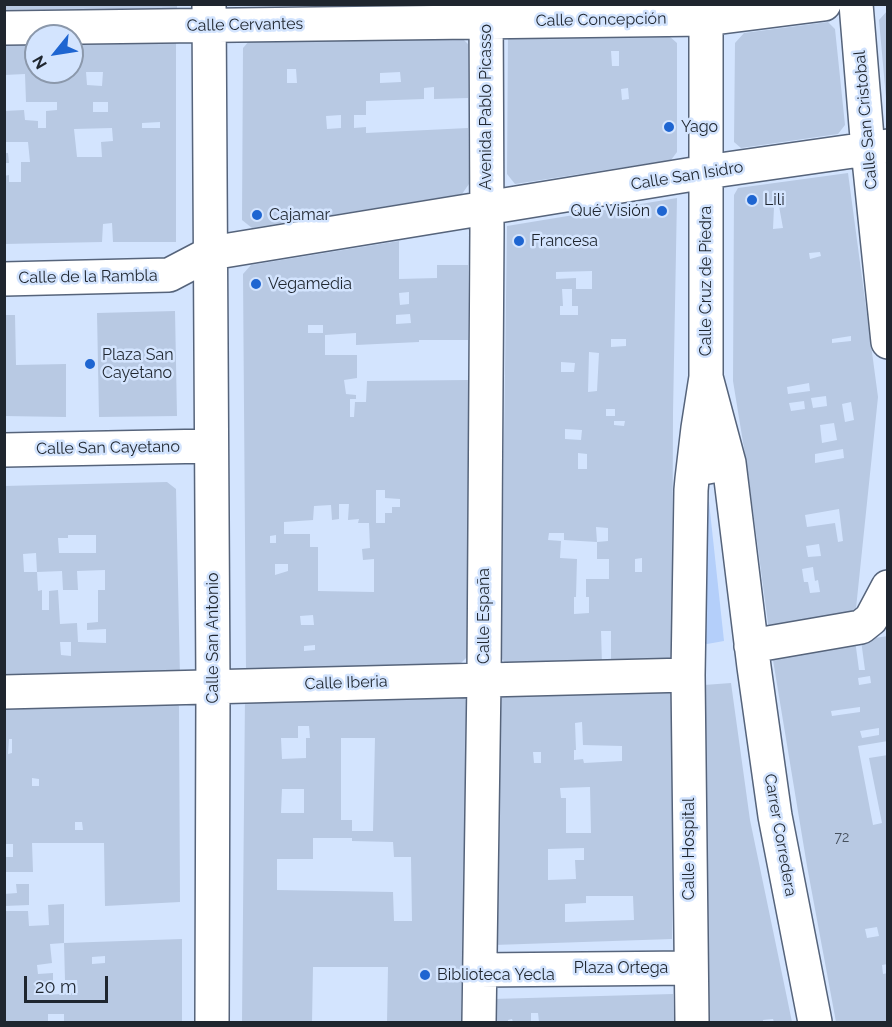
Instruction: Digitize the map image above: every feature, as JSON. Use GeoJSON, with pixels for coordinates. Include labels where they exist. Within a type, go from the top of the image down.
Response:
{"type":"FeatureCollection","features":[{"type":"Feature","properties":{"kind":"street","name":"Calle Concepción"},"geometry":{"type":"LineString","coordinates":[[486,13],[706,12],[824,4]]}},
{"type":"Feature","properties":{"kind":"street","name":"Calle San Cristobal"},"geometry":{"type":"LineString","coordinates":[[856,4],[878,148],[888,342]]}},
{"type":"Feature","properties":{"kind":"street","name":"Calle Cruz de Piedra"},"geometry":{"type":"LineString","coordinates":[[688,675],[692,479],[706,377],[706,12]]}},
{"type":"Feature","properties":{"kind":"street","name":"Calle Cervantes"},"geometry":{"type":"LineString","coordinates":[[4,28],[209,15],[486,13]]}},
{"type":"Feature","properties":{"kind":"street","name":"Avenida Pablo Picasso"},"geometry":{"type":"LineString","coordinates":[[486,13],[487,209]]}},
{"type":"Feature","properties":{"kind":"street","name":"Calle San Antonio"},"geometry":{"type":"LineString","coordinates":[[209,15],[213,687],[212,1023]]}},
{"type":"Feature","properties":{"kind":"street","name":"Calle San Isidro"},"geometry":{"type":"LineString","coordinates":[[487,209],[706,172],[878,148]]}},
{"type":"Feature","properties":{"kind":"street","name":"Calle de la Rambla"},"geometry":{"type":"LineString","coordinates":[[4,279],[169,275],[211,253],[487,209]]}},
{"type":"Feature","properties":{"kind":"street","name":"Calle España"},"geometry":{"type":"LineString","coordinates":[[479,1023],[487,209]]}},
{"type":"Feature","properties":{"kind":"street","name":"Calle Cruz de Piedra"},"geometry":{"type":"LineString","coordinates":[[706,377],[729,463],[751,646]]}},
{"type":"Feature","properties":{"kind":"street","name":"Calle San Cayetano"},"geometry":{"type":"LineString","coordinates":[[4,450],[211,446]]}},
{"type":"Feature","properties":{"kind":"street"},"geometry":{"type":"LineString","coordinates":[[692,479],[702,468],[729,463]]}},
{"type":"Feature","properties":{"kind":"street"},"geometry":{"type":"LineString","coordinates":[[751,646],[861,627],[871,619],[888,587]]}},
{"type":"Feature","properties":{"kind":"street","name":"Carrer Corredera"},"geometry":{"type":"LineString","coordinates":[[751,646],[777,828],[815,1023]]}},
{"type":"Feature","properties":{"kind":"street","name":"Calle Iberia"},"geometry":{"type":"LineString","coordinates":[[4,692],[688,675]]}},
{"type":"Feature","properties":{"kind":"street","name":"Calle Hospital"},"geometry":{"type":"LineString","coordinates":[[688,675],[692,1023]]}},
{"type":"Feature","properties":{"kind":"street","name":"Plaza Ortega"},"geometry":{"type":"LineString","coordinates":[[480,970],[690,968]]}},
{"type":"Feature","properties":{"kind":"shaded area"},"geometry":{"type":"Polygon","coordinates":[[[709,502],[724,641],[707,644],[704,643],[703,503],[709,502]]]}},
{"type":"Feature","properties":{"kind":"building"},"geometry":{"type":"Polygon","coordinates":[[[4,4],[177,4],[177,9],[4,10],[4,4]]]}},
{"type":"Feature","properties":{"kind":"building"},"geometry":{"type":"Polygon","coordinates":[[[888,10],[888,98],[886,98],[879,20],[888,10]]]}},
{"type":"Feature","properties":{"kind":"building"},"geometry":{"type":"Polygon","coordinates":[[[828,22],[835,29],[845,125],[838,134],[741,148],[734,142],[735,43],[744,33],[828,22]]]}},
{"type":"Feature","properties":{"kind":"building"},"geometry":{"type":"Polygon","coordinates":[[[508,35],[669,36],[677,43],[677,152],[671,160],[515,184],[507,174],[508,35]],[[611,51],[612,66],[619,66],[619,51],[611,51]],[[628,88],[621,89],[622,100],[629,99],[628,88]]]}},
{"type":"Feature","properties":{"kind":"building"},"geometry":{"type":"Polygon","coordinates":[[[461,37],[468,44],[468,98],[434,99],[434,87],[424,88],[424,99],[366,101],[366,115],[354,115],[354,128],[366,127],[366,133],[468,128],[469,184],[462,194],[252,228],[242,220],[243,48],[250,40],[461,37]],[[287,69],[287,83],[297,83],[296,69],[287,69]],[[400,72],[380,73],[380,83],[401,82],[400,72]],[[341,115],[326,116],[327,129],[341,128],[341,115]]]}},
{"type":"Feature","properties":{"kind":"building"},"geometry":{"type":"Polygon","coordinates":[[[176,42],[176,242],[113,242],[112,223],[103,224],[102,242],[4,244],[4,176],[9,175],[9,182],[21,182],[21,162],[30,162],[28,142],[4,142],[4,111],[24,110],[25,120],[38,121],[38,128],[46,128],[46,111],[57,110],[57,102],[26,102],[25,84],[84,84],[84,44],[176,42]],[[86,72],[87,85],[102,86],[103,72],[86,72]],[[93,102],[93,112],[108,112],[108,102],[93,102]],[[160,122],[142,123],[142,128],[160,128],[160,122]],[[112,128],[74,129],[77,157],[102,157],[101,142],[113,141],[112,128]]]}},
{"type":"Feature","properties":{"kind":"building"},"geometry":{"type":"Polygon","coordinates":[[[4,45],[24,45],[24,74],[4,75],[4,45]]]}},
{"type":"Feature","properties":{"kind":"building"},"geometry":{"type":"Polygon","coordinates":[[[4,153],[8,153],[9,163],[4,163],[4,153]]]}},
{"type":"Feature","properties":{"kind":"building"},"geometry":{"type":"Polygon","coordinates":[[[848,173],[878,397],[855,618],[769,631],[733,381],[734,195],[738,188],[848,173]],[[779,206],[774,207],[773,229],[783,228],[779,206]],[[820,252],[809,253],[810,259],[821,256],[820,252]],[[851,336],[832,339],[832,343],[851,341],[851,336]],[[809,383],[787,387],[788,394],[810,391],[809,383]],[[826,396],[811,398],[813,408],[827,406],[826,396]],[[804,401],[789,403],[791,411],[805,409],[804,401]],[[851,402],[842,404],[845,422],[854,420],[851,402]],[[834,423],[820,425],[822,443],[837,440],[834,423]],[[843,449],[815,454],[815,463],[844,458],[843,449]],[[839,509],[805,515],[807,527],[835,523],[838,542],[843,541],[839,509]],[[819,544],[806,546],[808,557],[821,556],[819,544]],[[813,567],[802,569],[804,582],[808,582],[810,593],[820,592],[818,580],[815,581],[813,567]]]}},
{"type":"Feature","properties":{"kind":"building"},"geometry":{"type":"Polygon","coordinates":[[[677,198],[672,664],[611,665],[611,631],[601,631],[602,665],[509,667],[501,658],[507,226],[677,198]],[[592,271],[556,272],[556,279],[576,278],[576,289],[592,289],[592,271]],[[562,289],[563,306],[560,306],[560,315],[578,315],[578,306],[572,306],[572,289],[562,289]],[[611,339],[611,347],[626,346],[626,339],[611,339]],[[589,352],[588,392],[597,391],[599,353],[589,352]],[[561,362],[561,372],[574,372],[575,363],[561,362]],[[606,409],[606,416],[615,416],[615,409],[606,409]],[[614,421],[614,425],[624,426],[625,421],[614,421]],[[565,429],[565,439],[581,440],[582,430],[565,429]],[[578,453],[578,469],[587,469],[587,454],[578,453]],[[596,527],[597,542],[608,541],[608,528],[596,527]],[[549,533],[548,540],[561,541],[560,558],[577,559],[574,614],[589,613],[586,579],[609,579],[609,559],[597,559],[597,542],[564,540],[564,533],[549,533]],[[642,558],[635,559],[635,572],[642,572],[642,558]]]}},
{"type":"Feature","properties":{"kind":"building"},"geometry":{"type":"Polygon","coordinates":[[[399,241],[399,279],[437,278],[437,265],[468,265],[468,340],[419,340],[419,342],[356,345],[356,333],[325,335],[325,355],[357,355],[357,378],[344,380],[346,394],[356,395],[356,399],[350,399],[350,417],[354,417],[355,402],[366,402],[367,381],[468,380],[468,656],[459,665],[246,671],[243,274],[251,265],[399,241]],[[409,292],[399,293],[400,305],[409,304],[409,292]],[[410,314],[396,315],[396,324],[411,323],[410,314]],[[308,325],[308,333],[323,333],[323,325],[308,325]],[[376,490],[376,523],[385,523],[385,513],[392,513],[392,507],[400,507],[400,499],[385,498],[385,490],[376,490]],[[339,504],[339,519],[332,520],[331,505],[314,506],[313,520],[284,522],[284,534],[310,534],[310,547],[318,547],[318,591],[374,592],[374,559],[363,560],[362,549],[370,548],[369,523],[358,523],[359,519],[348,520],[349,504],[339,504]],[[276,535],[270,536],[270,543],[276,543],[276,535]],[[275,564],[275,575],[288,571],[288,564],[275,564]],[[313,615],[300,616],[301,625],[314,625],[313,615]],[[315,645],[304,646],[304,651],[315,650],[315,645]]]}},
{"type":"Feature","properties":{"kind":"building"},"geometry":{"type":"Polygon","coordinates":[[[175,311],[177,416],[99,417],[97,313],[175,311]]]}},
{"type":"Feature","properties":{"kind":"building"},"geometry":{"type":"Polygon","coordinates":[[[4,315],[15,315],[16,365],[66,364],[66,417],[4,416],[4,315]]]}},
{"type":"Feature","properties":{"kind":"building"},"geometry":{"type":"Polygon","coordinates":[[[167,482],[176,489],[180,678],[4,682],[4,486],[167,482]],[[68,535],[68,538],[58,538],[59,553],[96,553],[96,535],[68,535]],[[36,553],[23,554],[24,572],[37,572],[36,553]],[[105,570],[77,571],[78,590],[63,590],[62,571],[37,572],[38,591],[42,590],[42,610],[49,610],[49,591],[58,590],[60,624],[77,623],[78,642],[106,643],[106,629],[87,630],[87,623],[98,622],[98,590],[105,590],[105,570]],[[60,642],[61,655],[71,656],[71,642],[60,642]]]}},
{"type":"Feature","properties":{"kind":"building"},"geometry":{"type":"Polygon","coordinates":[[[888,636],[888,741],[858,746],[873,825],[882,823],[869,758],[888,755],[888,964],[882,965],[883,974],[888,973],[888,1022],[836,1022],[807,866],[773,660],[780,651],[855,640],[859,670],[865,670],[861,640],[888,636]],[[870,676],[858,678],[859,685],[871,683],[870,676]],[[860,707],[831,711],[832,716],[860,712],[860,707]],[[879,728],[860,731],[862,738],[879,735],[879,728]],[[877,927],[865,929],[867,938],[879,936],[877,927]]]}},
{"type":"Feature","properties":{"kind":"building"},"geometry":{"type":"Polygon","coordinates":[[[731,683],[750,820],[792,1022],[774,1022],[773,1019],[763,1020],[763,1022],[709,1022],[704,685],[731,683]]]}},
{"type":"Feature","properties":{"kind":"building"},"geometry":{"type":"Polygon","coordinates":[[[672,690],[672,939],[494,945],[499,691],[672,690]],[[582,722],[575,723],[574,760],[583,759],[584,763],[622,761],[622,746],[583,745],[582,722]],[[533,752],[534,763],[541,763],[541,752],[533,752]],[[590,787],[560,788],[561,798],[566,798],[566,833],[591,833],[590,787]],[[584,848],[548,849],[548,880],[576,879],[575,860],[584,860],[584,848]],[[586,896],[586,903],[565,904],[565,922],[634,920],[633,896],[586,896]]]}},
{"type":"Feature","properties":{"kind":"building"},"geometry":{"type":"Polygon","coordinates":[[[458,692],[467,701],[461,1022],[387,1022],[388,967],[313,967],[312,1022],[242,1022],[245,696],[458,692]],[[298,726],[298,738],[281,738],[282,759],[306,758],[306,738],[310,738],[309,726],[298,726]],[[341,738],[341,820],[352,820],[352,831],[373,831],[375,738],[341,738]],[[282,789],[281,813],[304,813],[304,789],[282,789]],[[313,838],[313,859],[277,859],[277,890],[393,892],[394,921],[412,921],[411,857],[394,857],[393,842],[352,841],[352,838],[313,838]]]}},
{"type":"Feature","properties":{"kind":"building"},"geometry":{"type":"Polygon","coordinates":[[[169,699],[179,706],[180,902],[105,906],[104,843],[32,843],[33,872],[4,872],[4,857],[13,857],[13,844],[4,844],[4,703],[169,699]],[[9,739],[8,754],[12,753],[12,739],[9,739]],[[32,778],[32,786],[39,786],[39,779],[32,778]],[[75,822],[75,830],[83,830],[82,822],[75,822]]]}},
{"type":"Feature","properties":{"kind":"building"},"geometry":{"type":"Polygon","coordinates":[[[16,884],[29,884],[29,905],[4,906],[4,894],[17,893],[16,884]]]}},
{"type":"Feature","properties":{"kind":"building"},"geometry":{"type":"Polygon","coordinates":[[[64,904],[64,943],[182,939],[182,1022],[64,1022],[64,1014],[48,1014],[48,1022],[4,1022],[4,911],[28,911],[29,926],[49,925],[48,905],[64,904]],[[64,943],[50,944],[52,963],[37,965],[38,974],[53,973],[53,987],[44,988],[45,995],[78,993],[77,980],[65,980],[64,943]],[[105,956],[92,957],[92,964],[105,963],[105,956]]]}},
{"type":"Feature","properties":{"kind":"building"},"geometry":{"type":"Polygon","coordinates":[[[673,994],[674,1022],[539,1022],[538,1013],[531,1013],[531,1022],[513,1022],[512,1019],[508,1022],[492,1022],[492,999],[673,994]]]}},
{"type":"Feature","properties":{"kind":"place","name":"Yago"},"geometry":{"type":"Point","coordinates":[669,127]}},
{"type":"Feature","properties":{"kind":"place","name":"Lili"},"geometry":{"type":"Point","coordinates":[752,200]}},
{"type":"Feature","properties":{"kind":"place","name":"Qué Visión"},"geometry":{"type":"Point","coordinates":[662,211]}},
{"type":"Feature","properties":{"kind":"place","name":"Cajamar"},"geometry":{"type":"Point","coordinates":[257,215]}},
{"type":"Feature","properties":{"kind":"place","name":"Francesa"},"geometry":{"type":"Point","coordinates":[519,241]}},
{"type":"Feature","properties":{"kind":"place","name":"Vegamedia"},"geometry":{"type":"Point","coordinates":[256,284]}},
{"type":"Feature","properties":{"kind":"place","name":"Plaza San Cayetano"},"geometry":{"type":"Point","coordinates":[90,364]}},
{"type":"Feature","properties":{"kind":"place","name":"Biblioteca Yecla"},"geometry":{"type":"Point","coordinates":[425,975]}}]}
